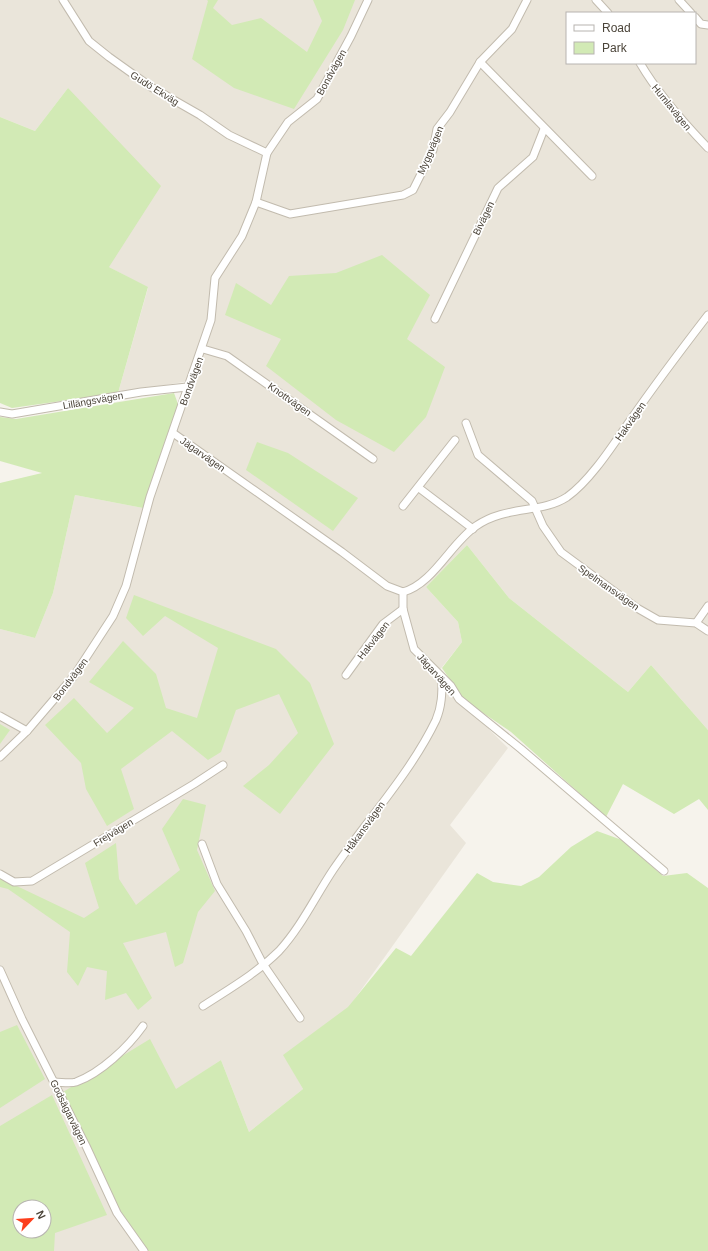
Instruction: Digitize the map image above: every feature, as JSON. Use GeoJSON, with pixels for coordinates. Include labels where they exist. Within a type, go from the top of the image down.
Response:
{"type":"FeatureCollection","features":[{"type":"Feature","properties":{"kind":"street","name":"Gudö Ekväg"},"geometry":{"type":"LineString","coordinates":[[63,0],[89,41],[109,57],[151,87],[200,115],[229,135],[267,153]]}},
{"type":"Feature","properties":{"kind":"street","name":"Bondvägen"},"geometry":{"type":"LineString","coordinates":[[0,757],[27,731],[74,676],[113,616],[126,586],[150,496],[211,320],[215,278],[242,236],[256,202],[267,153],[288,122],[316,99],[352,36],[368,0]]}},
{"type":"Feature","properties":{"kind":"street","name":"Myggvägen"},"geometry":{"type":"LineString","coordinates":[[256,202],[290,214],[403,195],[413,190],[433,150],[437,129],[450,112],[480,62],[512,29],[527,0]]}},
{"type":"Feature","properties":{"kind":"street"},"geometry":{"type":"LineString","coordinates":[[596,0],[607,12]]}},
{"type":"Feature","properties":{"kind":"street"},"geometry":{"type":"LineString","coordinates":[[679,0],[690,12]]}},
{"type":"Feature","properties":{"kind":"street"},"geometry":{"type":"LineString","coordinates":[[696,18],[701,24],[708,24]]}},
{"type":"Feature","properties":{"kind":"street"},"geometry":{"type":"LineString","coordinates":[[480,62],[544,129],[592,176]]}},
{"type":"Feature","properties":{"kind":"street","name":"Humlavägen"},"geometry":{"type":"LineString","coordinates":[[641,64],[648,77],[680,117],[708,148]]}},
{"type":"Feature","properties":{"kind":"street","name":"Bivägen"},"geometry":{"type":"LineString","coordinates":[[435,319],[498,188],[533,157],[544,129]]}},
{"type":"Feature","properties":{"kind":"street","name":"Hakvägen"},"geometry":{"type":"LineString","coordinates":[[403,592],[417,586],[473,529],[492,516],[513,510],[536,507],[567,497],[577,488],[607,453],[663,374],[708,315]]}},
{"type":"Feature","properties":{"kind":"street","name":"Knottvägen"},"geometry":{"type":"LineString","coordinates":[[202,349],[227,356],[373,459]]}},
{"type":"Feature","properties":{"kind":"street","name":"Lillängsvägen"},"geometry":{"type":"LineString","coordinates":[[0,412],[12,414],[142,392],[187,387]]}},
{"type":"Feature","properties":{"kind":"street"},"geometry":{"type":"LineString","coordinates":[[466,423],[478,455],[532,501],[536,507]]}},
{"type":"Feature","properties":{"kind":"street","name":"Jägarvägen"},"geometry":{"type":"LineString","coordinates":[[173,433],[342,552],[387,586],[403,592],[403,609],[414,649],[442,678],[459,699],[522,749],[664,871]]}},
{"type":"Feature","properties":{"kind":"street"},"geometry":{"type":"LineString","coordinates":[[403,506],[419,488],[454,440]]}},
{"type":"Feature","properties":{"kind":"street"},"geometry":{"type":"LineString","coordinates":[[419,488],[473,529]]}},
{"type":"Feature","properties":{"kind":"street","name":"Spelmansvägen"},"geometry":{"type":"LineString","coordinates":[[536,507],[543,526],[561,552],[637,608],[658,620],[696,623],[708,630]]}},
{"type":"Feature","properties":{"kind":"street"},"geometry":{"type":"LineString","coordinates":[[696,623],[708,606]]}},
{"type":"Feature","properties":{"kind":"street","name":"Hakvägen"},"geometry":{"type":"LineString","coordinates":[[346,675],[383,624],[403,609]]}},
{"type":"Feature","properties":{"kind":"street","name":"Håkansvägen"},"geometry":{"type":"LineString","coordinates":[[203,1006],[248,977],[278,951],[297,928],[333,870],[404,772],[436,719],[442,701],[442,678]]}},
{"type":"Feature","properties":{"kind":"street"},"geometry":{"type":"LineString","coordinates":[[0,716],[27,731]]}},
{"type":"Feature","properties":{"kind":"street","name":"Frejvägen"},"geometry":{"type":"LineString","coordinates":[[0,874],[14,882],[32,881],[223,765]]}},
{"type":"Feature","properties":{"kind":"street"},"geometry":{"type":"LineString","coordinates":[[202,844],[217,884],[246,931],[263,964],[300,1018]]}},
{"type":"Feature","properties":{"kind":"street","name":"Godsägarvägen"},"geometry":{"type":"LineString","coordinates":[[0,970],[22,1019],[117,1213],[144,1251]]}},
{"type":"Feature","properties":{"kind":"street"},"geometry":{"type":"LineString","coordinates":[[54,1082],[75,1082],[102,1067],[120,1054],[143,1026]]}},
{"type":"Feature","properties":{"kind":"shaded area"},"geometry":{"type":"Polygon","coordinates":[[[0,0],[708,0],[708,730],[651,665],[628,692],[509,598],[467,545],[426,587],[458,622],[462,642],[435,676],[508,748],[450,825],[466,843],[349,1007],[284,1055],[303,1089],[249,1132],[221,1060],[176,1090],[63,1092],[140,1251],[0,1251],[0,629],[35,638],[53,593],[75,495],[143,508],[189,381],[118,393],[148,288],[109,267],[68,88],[35,131],[0,117],[0,0]]]}},
{"type":"Feature","properties":{"kind":"green space"},"geometry":{"type":"Polygon","coordinates":[[[207,0],[218,0],[213,8],[232,25],[261,18],[307,52],[322,21],[313,0],[355,0],[343,30],[294,109],[234,88],[192,59],[208,1],[207,0]]]}},
{"type":"Feature","properties":{"kind":"green space"},"geometry":{"type":"Polygon","coordinates":[[[68,88],[161,186],[109,267],[148,287],[118,393],[12,408],[0,403],[0,117],[35,131],[68,88]]]}},
{"type":"Feature","properties":{"kind":"green space"},"geometry":{"type":"Polygon","coordinates":[[[382,255],[430,295],[407,339],[445,367],[426,417],[394,452],[336,420],[266,366],[281,339],[225,315],[236,283],[271,305],[289,276],[336,273],[382,255]]]}},
{"type":"Feature","properties":{"kind":"green space"},"geometry":{"type":"Polygon","coordinates":[[[174,393],[178,404],[143,508],[75,495],[53,593],[35,638],[0,629],[0,483],[42,473],[0,461],[0,417],[16,419],[174,393]]]}},
{"type":"Feature","properties":{"kind":"green space"},"geometry":{"type":"Polygon","coordinates":[[[257,442],[288,453],[358,498],[333,531],[246,470],[257,442]]]}},
{"type":"Feature","properties":{"kind":"green space"},"geometry":{"type":"Polygon","coordinates":[[[467,545],[509,598],[628,692],[651,665],[708,730],[708,810],[699,799],[674,814],[623,784],[606,817],[511,732],[464,700],[442,668],[462,642],[458,622],[426,587],[467,545]]]}},
{"type":"Feature","properties":{"kind":"green space"},"geometry":{"type":"Polygon","coordinates":[[[134,595],[276,649],[310,683],[334,744],[280,814],[243,786],[269,765],[298,733],[279,694],[236,710],[221,752],[208,760],[172,731],[121,769],[134,809],[107,826],[86,789],[81,763],[45,725],[74,698],[107,733],[134,708],[89,682],[123,641],[156,674],[166,708],[197,718],[218,648],[165,616],[143,636],[126,618],[134,595]]]}},
{"type":"Feature","properties":{"kind":"green space"},"geometry":{"type":"Polygon","coordinates":[[[0,724],[10,730],[0,744],[0,724]]]}},
{"type":"Feature","properties":{"kind":"green space"},"geometry":{"type":"Polygon","coordinates":[[[183,799],[206,805],[197,850],[215,891],[198,912],[183,963],[175,967],[166,932],[123,943],[152,998],[138,1010],[126,993],[105,1000],[107,971],[87,967],[78,986],[67,972],[70,932],[8,889],[0,887],[0,878],[84,918],[99,908],[85,863],[116,843],[119,879],[136,905],[180,870],[162,829],[183,799]]]}},
{"type":"Feature","properties":{"kind":"green space"},"geometry":{"type":"Polygon","coordinates":[[[597,831],[622,840],[663,876],[687,873],[708,888],[708,1251],[140,1251],[63,1092],[150,1039],[176,1089],[221,1060],[249,1132],[303,1089],[283,1055],[348,1007],[396,948],[411,956],[477,873],[493,882],[521,886],[539,877],[571,847],[597,831]]]}},
{"type":"Feature","properties":{"kind":"green space"},"geometry":{"type":"Polygon","coordinates":[[[17,1025],[45,1079],[0,1108],[0,1032],[17,1025]]]}},
{"type":"Feature","properties":{"kind":"green space"},"geometry":{"type":"Polygon","coordinates":[[[52,1095],[107,1215],[55,1233],[54,1251],[0,1251],[0,1126],[52,1095]]]}}]}
